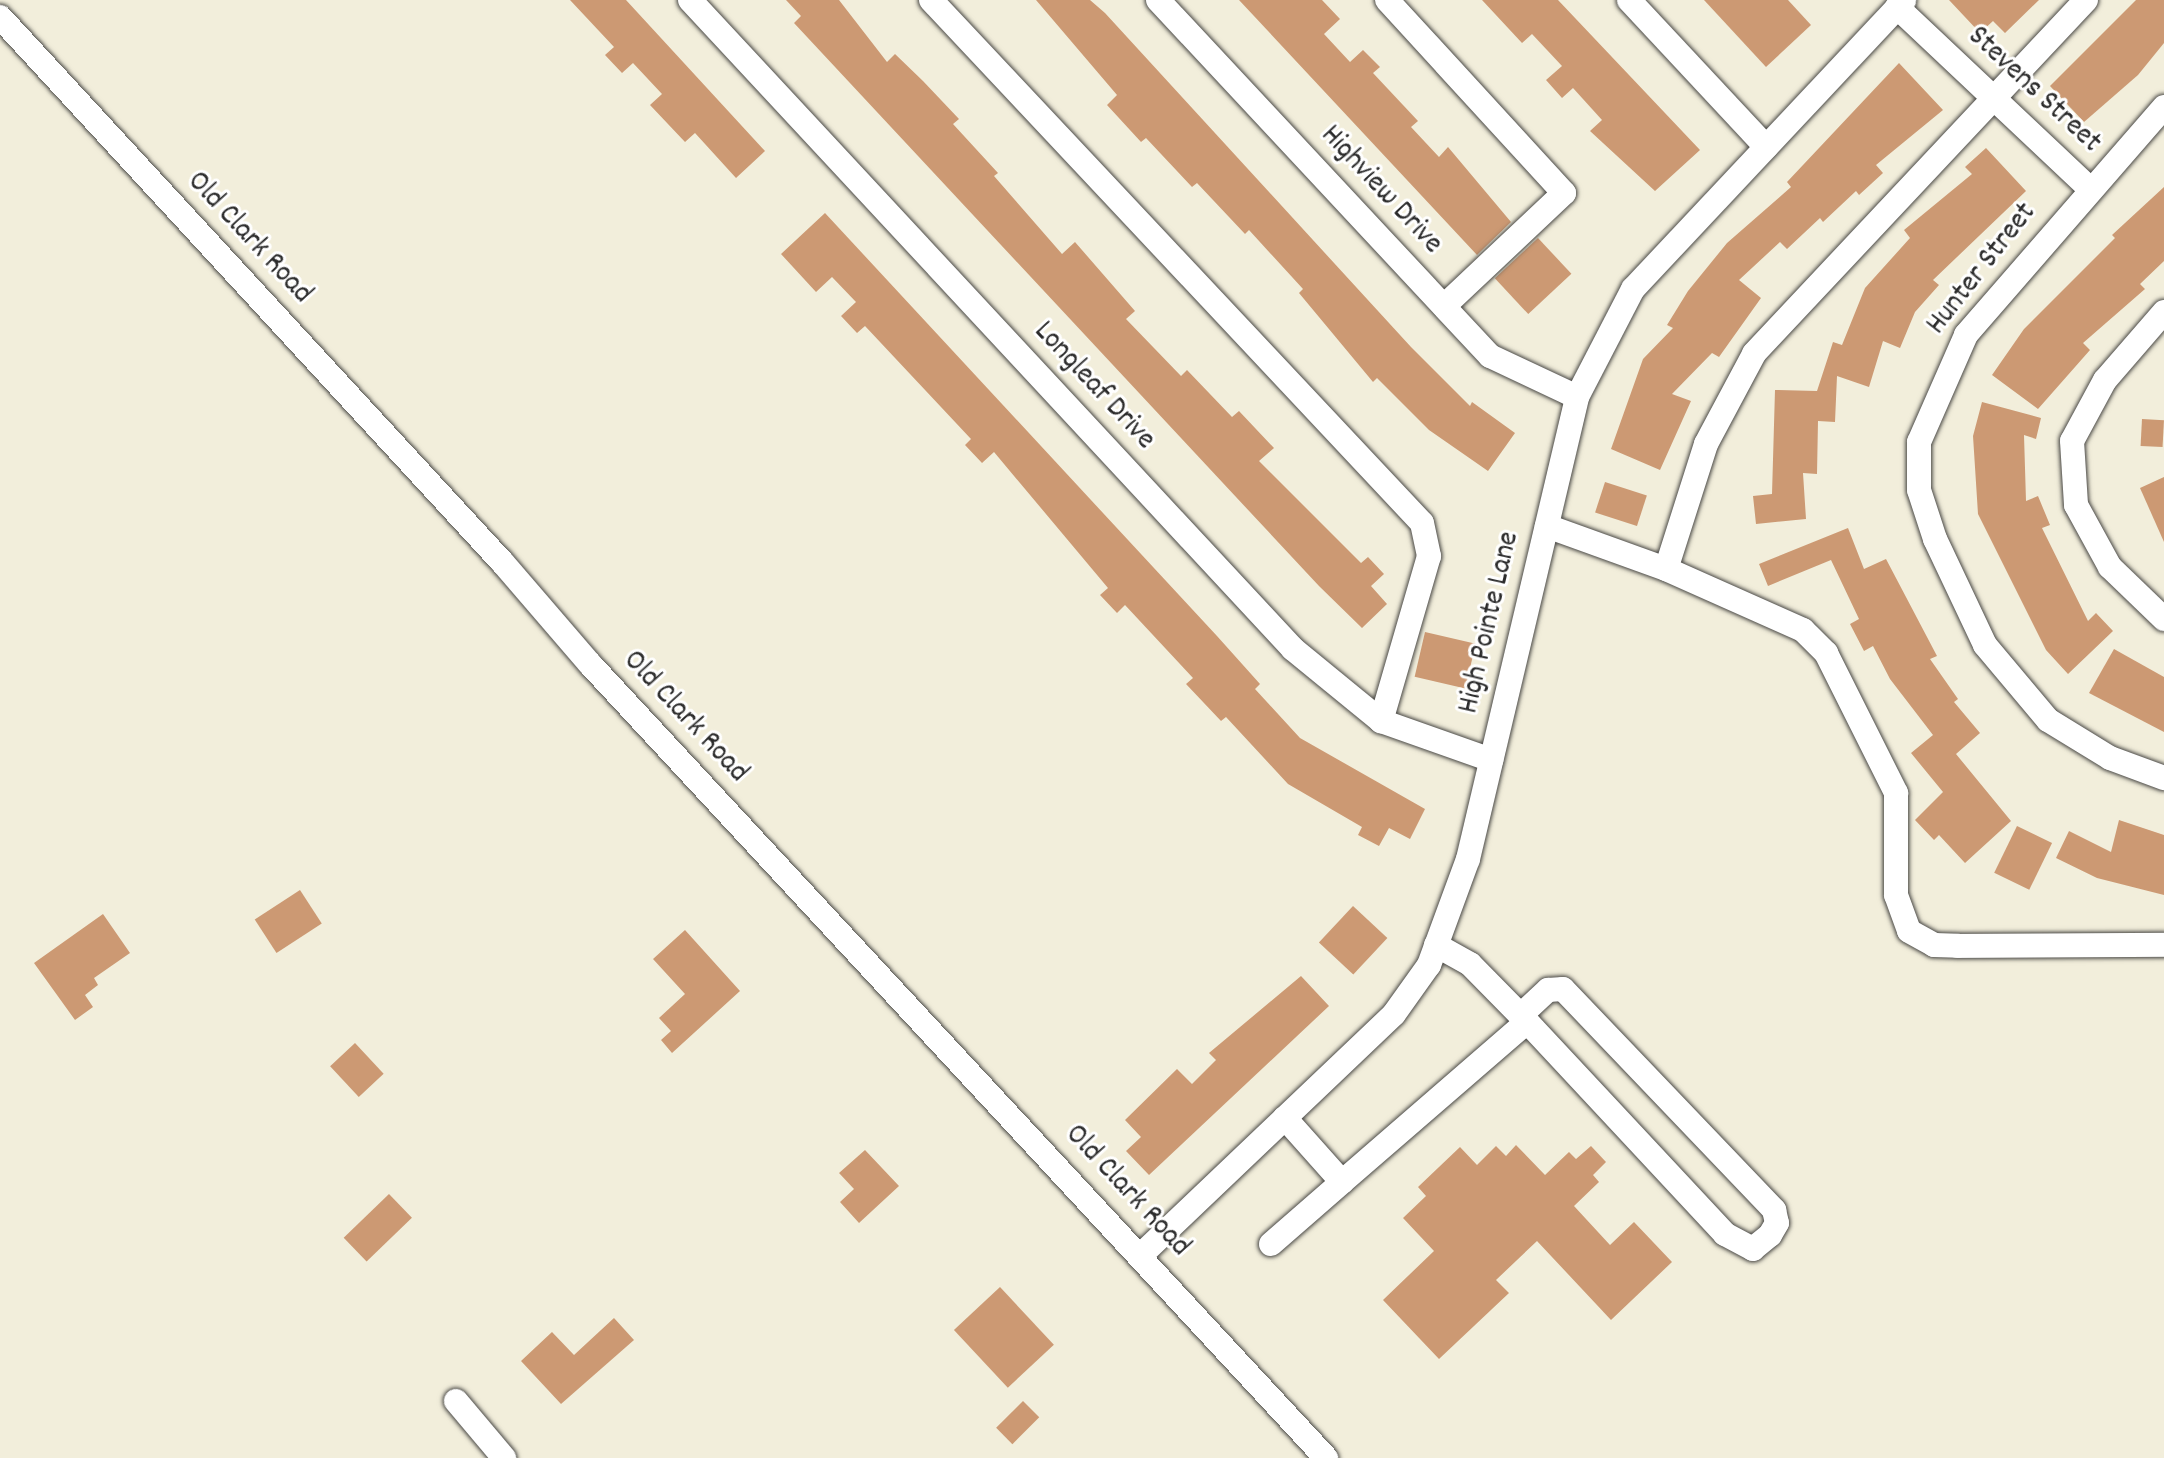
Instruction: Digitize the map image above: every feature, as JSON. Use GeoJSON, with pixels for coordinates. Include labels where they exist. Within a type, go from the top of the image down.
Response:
{"type":"FeatureCollection","features":[{"type":"Feature","properties":{"kind":"street","name":"Longleaf Drive"},"geometry":{"type":"LineString","coordinates":[[690,0],[1293,649],[1381,721],[1491,760]]}},
{"type":"Feature","properties":{"kind":"street"},"geometry":{"type":"LineString","coordinates":[[931,0],[1422,523],[1429,556],[1381,721]]}},
{"type":"Feature","properties":{"kind":"street","name":"Highview Drive"},"geometry":{"type":"LineString","coordinates":[[1158,0],[1490,356],[1577,397]]}},
{"type":"Feature","properties":{"kind":"street"},"geometry":{"type":"LineString","coordinates":[[1387,0],[1564,193],[1444,306]]}},
{"type":"Feature","properties":{"kind":"street"},"geometry":{"type":"LineString","coordinates":[[1629,0],[1766,147]]}},
{"type":"Feature","properties":{"kind":"street"},"geometry":{"type":"LineString","coordinates":[[1666,569],[1706,444],[1754,354],[2086,0]]}},
{"type":"Feature","properties":{"kind":"street","name":"High Pointe Lane"},"geometry":{"type":"LineString","coordinates":[[1141,1255],[1394,1014],[1429,965],[1468,859],[1577,397],[1633,289],[1900,4]]}},
{"type":"Feature","properties":{"kind":"street","name":"Stevens Street"},"geometry":{"type":"LineString","coordinates":[[1900,4],[1993,98],[2090,189]]}},
{"type":"Feature","properties":{"kind":"street","name":"Old Clark Road"},"geometry":{"type":"LineString","coordinates":[[0,17],[503,563],[590,664],[1326,1458]]}},
{"type":"Feature","properties":{"kind":"street","name":"Hunter Street"},"geometry":{"type":"LineString","coordinates":[[2164,107],[1966,335],[1919,442],[1919,490],[1935,539],[1985,645],[2048,720],[2110,758],[2164,778]]}},
{"type":"Feature","properties":{"kind":"street"},"geometry":{"type":"LineString","coordinates":[[2164,312],[2105,380],[2072,441],[2076,505],[2110,567],[2164,619]]}},
{"type":"Feature","properties":{"kind":"street"},"geometry":{"type":"LineString","coordinates":[[1547,526],[1666,569],[1803,630],[1826,653],[1896,793],[1896,895],[1909,931],[1934,945],[2164,945]]}},
{"type":"Feature","properties":{"kind":"street"},"geometry":{"type":"LineString","coordinates":[[1271,1244],[1524,1019],[1556,986],[1607,1032],[1774,1210],[1777,1223],[1753,1249],[1725,1234],[1524,1019],[1470,964],[1436,945]]}},
{"type":"Feature","properties":{"kind":"street"},"geometry":{"type":"LineString","coordinates":[[1285,1118],[1342,1182]]}},
{"type":"Feature","properties":{"kind":"street"},"geometry":{"type":"LineString","coordinates":[[456,1401],[504,1458]]}},
{"type":"Feature","properties":{"kind":"building"},"geometry":{"type":"Polygon","coordinates":[[[570,0],[626,0],[765,151],[736,178],[695,133],[685,142],[650,105],[662,94],[633,63],[622,73],[605,55],[614,47],[570,0]]]}},
{"type":"Feature","properties":{"kind":"building"},"geometry":{"type":"Polygon","coordinates":[[[786,0],[839,0],[887,62],[895,54],[959,119],[953,124],[998,173],[994,176],[1062,254],[1075,242],[1135,311],[1126,319],[1181,376],[1187,370],[1232,417],[1239,411],[1274,448],[1259,461],[1361,563],[1368,557],[1384,574],[1371,586],[1387,604],[1362,628],[1319,586],[794,23],[801,16],[786,0]]]}},
{"type":"Feature","properties":{"kind":"building"},"geometry":{"type":"Polygon","coordinates":[[[1036,0],[1090,0],[1105,13],[1411,347],[1470,406],[1472,402],[1515,433],[1488,471],[1429,430],[1377,378],[1373,382],[1299,293],[1303,289],[1249,230],[1245,234],[1197,183],[1192,187],[1146,138],[1141,142],[1107,105],[1117,95],[1036,0]]]}},
{"type":"Feature","properties":{"kind":"building"},"geometry":{"type":"Polygon","coordinates":[[[1239,0],[1322,0],[1340,19],[1324,34],[1350,62],[1363,50],[1380,67],[1373,73],[1418,121],[1411,127],[1439,157],[1448,147],[1511,222],[1477,255],[1239,0]]]}},
{"type":"Feature","properties":{"kind":"building"},"geometry":{"type":"Polygon","coordinates":[[[1482,0],[1558,0],[1700,150],[1655,191],[1590,131],[1602,120],[1573,88],[1562,98],[1546,80],[1562,66],[1532,34],[1522,43],[1482,0]]]}},
{"type":"Feature","properties":{"kind":"building"},"geometry":{"type":"Polygon","coordinates":[[[1704,0],[1788,0],[1811,25],[1766,67],[1704,0]]]}},
{"type":"Feature","properties":{"kind":"building"},"geometry":{"type":"Polygon","coordinates":[[[1949,0],[2039,0],[2005,33],[1993,21],[1980,33],[1949,0]]]}},
{"type":"Feature","properties":{"kind":"building"},"geometry":{"type":"Polygon","coordinates":[[[2136,0],[2164,0],[2164,43],[2138,75],[2084,122],[2050,86],[2136,0]]]}},
{"type":"Feature","properties":{"kind":"building"},"geometry":{"type":"Polygon","coordinates":[[[1899,63],[1943,110],[1876,165],[1883,173],[1859,195],[1856,191],[1823,222],[1820,218],[1787,249],[1780,242],[1739,280],[1761,298],[1719,357],[1712,353],[1672,394],[1691,401],[1660,470],[1611,449],[1643,359],[1673,328],[1667,325],[1688,291],[1727,243],[1791,187],[1787,182],[1899,63]]]}},
{"type":"Feature","properties":{"kind":"building"},"geometry":{"type":"Polygon","coordinates":[[[1986,148],[2026,191],[1933,280],[1939,285],[1915,312],[1900,348],[1883,341],[1869,387],[1837,376],[1835,422],[1818,421],[1817,474],[1803,473],[1806,519],[1756,524],[1753,496],[1772,494],[1775,390],[1817,391],[1833,342],[1842,345],[1865,288],[1910,238],[1904,230],[1972,174],[1965,167],[1986,148]]]}},
{"type":"Feature","properties":{"kind":"building"},"geometry":{"type":"Polygon","coordinates":[[[2164,187],[2164,261],[2140,284],[2145,289],[2083,343],[2090,350],[2038,409],[1992,375],[2024,329],[2115,238],[2112,235],[2164,187]]]}},
{"type":"Feature","properties":{"kind":"building"},"geometry":{"type":"Polygon","coordinates":[[[825,213],[1217,636],[1260,684],[1255,689],[1300,738],[1425,809],[1410,839],[1389,828],[1379,846],[1358,835],[1362,827],[1288,784],[1226,717],[1221,721],[1186,684],[1193,678],[1125,605],[1117,613],[1100,595],[1108,588],[994,452],[982,463],[965,445],[971,439],[865,326],[857,333],[841,316],[856,302],[832,277],[816,292],[781,254],[825,213]]]}},
{"type":"Feature","properties":{"kind":"building"},"geometry":{"type":"Polygon","coordinates":[[[1538,238],[1571,274],[1528,314],[1495,278],[1538,238]]]}},
{"type":"Feature","properties":{"kind":"building"},"geometry":{"type":"Polygon","coordinates":[[[1982,402],[2041,418],[2036,439],[2024,435],[2026,501],[2038,496],[2050,525],[2042,528],[2088,621],[2096,613],[2113,631],[2068,674],[2046,650],[1978,514],[1973,436],[1982,402]]]}},
{"type":"Feature","properties":{"kind":"building"},"geometry":{"type":"Polygon","coordinates":[[[2142,419],[2164,420],[2163,447],[2141,446],[2142,419]]]}},
{"type":"Feature","properties":{"kind":"building"},"geometry":{"type":"Polygon","coordinates":[[[2164,477],[2164,542],[2140,488],[2164,477]]]}},
{"type":"Feature","properties":{"kind":"building"},"geometry":{"type":"Polygon","coordinates":[[[1605,482],[1647,496],[1637,526],[1595,512],[1605,482]]]}},
{"type":"Feature","properties":{"kind":"building"},"geometry":{"type":"Polygon","coordinates":[[[1848,528],[1864,569],[1886,559],[1937,656],[1930,659],[1958,699],[1954,702],[1980,733],[1956,754],[2011,821],[1965,863],[1939,835],[1934,840],[1915,820],[1943,792],[1911,753],[1933,735],[1890,679],[1873,646],[1864,651],[1850,624],[1859,619],[1831,560],[1768,586],[1759,564],[1848,528]]]}},
{"type":"Feature","properties":{"kind":"building"},"geometry":{"type":"Polygon","coordinates":[[[1425,632],[1476,644],[1465,689],[1415,677],[1425,632]]]}},
{"type":"Feature","properties":{"kind":"building"},"geometry":{"type":"Polygon","coordinates":[[[2114,649],[2164,677],[2164,732],[2089,693],[2114,649]]]}},
{"type":"Feature","properties":{"kind":"building"},"geometry":{"type":"Polygon","coordinates":[[[2119,820],[2164,835],[2164,895],[2097,878],[2056,858],[2069,831],[2111,852],[2119,820]]]}},
{"type":"Feature","properties":{"kind":"building"},"geometry":{"type":"Polygon","coordinates":[[[2017,826],[2052,843],[2029,890],[1994,873],[2017,826]]]}},
{"type":"Feature","properties":{"kind":"building"},"geometry":{"type":"Polygon","coordinates":[[[300,890],[322,924],[276,953],[255,919],[300,890]]]}},
{"type":"Feature","properties":{"kind":"building"},"geometry":{"type":"Polygon","coordinates":[[[1353,906],[1387,938],[1353,975],[1319,943],[1353,906]]]}},
{"type":"Feature","properties":{"kind":"building"},"geometry":{"type":"Polygon","coordinates":[[[103,914],[130,953],[94,978],[98,985],[85,995],[93,1007],[75,1020],[34,963],[103,914]]]}},
{"type":"Feature","properties":{"kind":"building"},"geometry":{"type":"Polygon","coordinates":[[[685,930],[740,991],[672,1053],[661,1040],[671,1031],[659,1018],[685,994],[653,959],[685,930]]]}},
{"type":"Feature","properties":{"kind":"building"},"geometry":{"type":"Polygon","coordinates":[[[1301,976],[1329,1006],[1149,1175],[1126,1151],[1141,1137],[1125,1120],[1177,1069],[1192,1084],[1216,1060],[1209,1053],[1301,976]]]}},
{"type":"Feature","properties":{"kind":"building"},"geometry":{"type":"Polygon","coordinates":[[[355,1043],[384,1074],[359,1097],[330,1066],[355,1043]]]}},
{"type":"Feature","properties":{"kind":"building"},"geometry":{"type":"Polygon","coordinates":[[[1516,1145],[1545,1175],[1569,1152],[1576,1159],[1591,1146],[1606,1162],[1593,1175],[1599,1182],[1574,1206],[1610,1245],[1634,1222],[1672,1262],[1611,1320],[1537,1241],[1496,1280],[1509,1293],[1439,1359],[1383,1300],[1434,1251],[1403,1218],[1426,1196],[1418,1187],[1460,1147],[1477,1165],[1496,1146],[1506,1156],[1516,1145]]]}},
{"type":"Feature","properties":{"kind":"building"},"geometry":{"type":"Polygon","coordinates":[[[865,1150],[899,1186],[859,1223],[840,1202],[854,1189],[839,1173],[865,1150]]]}},
{"type":"Feature","properties":{"kind":"building"},"geometry":{"type":"Polygon","coordinates":[[[389,1194],[412,1218],[367,1262],[344,1238],[389,1194]]]}},
{"type":"Feature","properties":{"kind":"building"},"geometry":{"type":"Polygon","coordinates":[[[1000,1287],[1054,1345],[1008,1388],[954,1330],[1000,1287]]]}},
{"type":"Feature","properties":{"kind":"building"},"geometry":{"type":"Polygon","coordinates":[[[614,1318],[634,1340],[561,1404],[521,1361],[552,1332],[574,1355],[614,1318]]]}},
{"type":"Feature","properties":{"kind":"building"},"geometry":{"type":"Polygon","coordinates":[[[1023,1401],[1039,1417],[1012,1444],[996,1428],[1023,1401]]]}}]}
